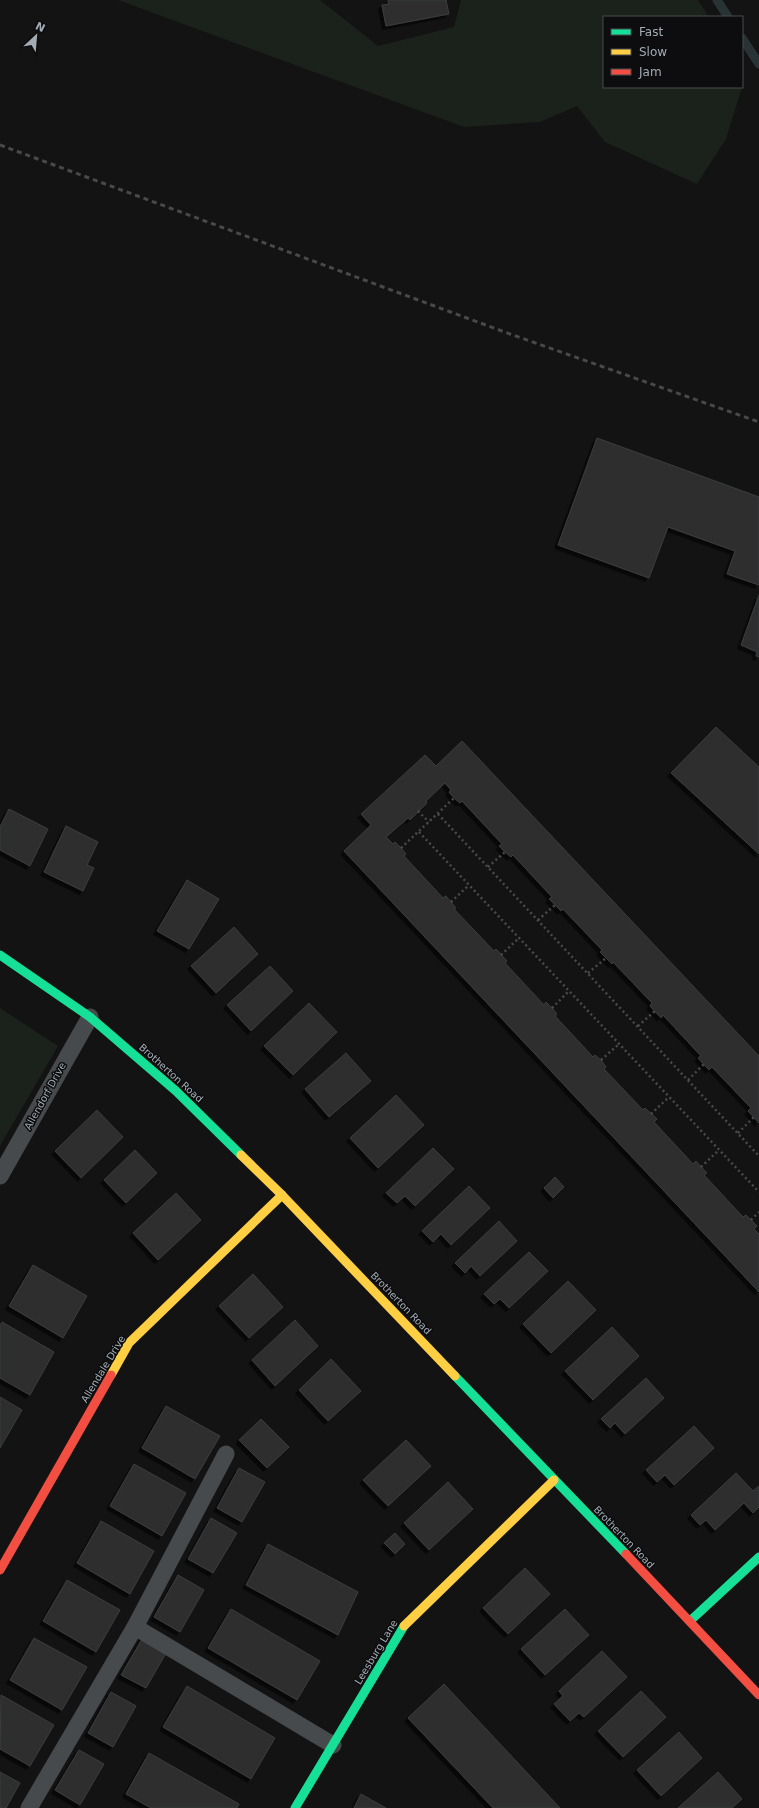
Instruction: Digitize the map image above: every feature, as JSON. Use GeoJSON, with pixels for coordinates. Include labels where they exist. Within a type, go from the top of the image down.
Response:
{"type":"FeatureCollection","features":[{"type":"Feature","properties":{"kind":"street","name":"Brotherton Road"},"geometry":{"type":"LineString","coordinates":[[0,955],[90,1017],[176,1091],[282,1195],[759,1695]]}},
{"type":"Feature","properties":{"kind":"street","name":"Allendale Drive"},"geometry":{"type":"LineString","coordinates":[[0,1570],[129,1343],[282,1195]]}},
{"type":"Feature","properties":{"kind":"street","name":"Leesburg Lane"},"geometry":{"type":"LineString","coordinates":[[295,1808],[405,1625],[554,1480]]}},
{"type":"Feature","properties":{"kind":"street"},"geometry":{"type":"LineString","coordinates":[[690,1621],[759,1557]]}},
{"type":"Feature","properties":{"kind":"lane","name":"Allendorf Drive"},"geometry":{"type":"LineString","coordinates":[[0,1176],[90,1017]]}},
{"type":"Feature","properties":{"kind":"lane"},"geometry":{"type":"LineString","coordinates":[[29,1808],[135,1626],[226,1454]]}},
{"type":"Feature","properties":{"kind":"lane"},"geometry":{"type":"LineString","coordinates":[[135,1626],[333,1745]]}},
{"type":"Feature","properties":{"kind":"path"},"geometry":{"type":"LineString","coordinates":[[401,848],[454,798]]}},
{"type":"Feature","properties":{"kind":"path"},"geometry":{"type":"LineString","coordinates":[[418,811],[430,822]]}},
{"type":"Feature","properties":{"kind":"path"},"geometry":{"type":"LineString","coordinates":[[438,814],[759,1156]]}},
{"type":"Feature","properties":{"kind":"path"},"geometry":{"type":"LineString","coordinates":[[419,832],[759,1192]]}},
{"type":"Feature","properties":{"kind":"path"},"geometry":{"type":"LineString","coordinates":[[488,867],[505,852]]}},
{"type":"Feature","properties":{"kind":"path"},"geometry":{"type":"LineString","coordinates":[[451,902],[469,885]]}},
{"type":"Feature","properties":{"kind":"path"},"geometry":{"type":"LineString","coordinates":[[538,920],[555,905]]}},
{"type":"Feature","properties":{"kind":"path"},"geometry":{"type":"LineString","coordinates":[[501,955],[519,938]]}},
{"type":"Feature","properties":{"kind":"path"},"geometry":{"type":"LineString","coordinates":[[588,973],[606,958]]}},
{"type":"Feature","properties":{"kind":"path"},"geometry":{"type":"LineString","coordinates":[[552,1008],[569,991]]}},
{"type":"Feature","properties":{"kind":"path"},"geometry":{"type":"LineString","coordinates":[[638,1026],[655,1012]]}},
{"type":"Feature","properties":{"kind":"path"},"geometry":{"type":"LineString","coordinates":[[601,1060],[619,1044]]}},
{"type":"Feature","properties":{"kind":"path"},"geometry":{"type":"LineString","coordinates":[[688,1080],[704,1064]]}},
{"type":"Feature","properties":{"kind":"path"},"geometry":{"type":"LineString","coordinates":[[651,1114],[669,1097]]}},
{"type":"Feature","properties":{"kind":"path"},"geometry":{"type":"LineString","coordinates":[[738,1133],[754,1117]]}},
{"type":"Feature","properties":{"kind":"path"},"geometry":{"type":"LineString","coordinates":[[702,1167],[719,1150]]}},
{"type":"Feature","properties":{"kind":"path"},"geometry":{"type":"LineString","coordinates":[[752,1220],[759,1212]]}},
{"type":"Feature","properties":{"kind":"shaded area"},"geometry":{"type":"Polygon","coordinates":[[[118,0],[320,0],[378,46],[454,27],[461,0],[698,0],[708,16],[603,16],[603,88],[742,88],[726,139],[697,184],[605,142],[577,106],[540,122],[464,127],[118,0]]]}},
{"type":"Feature","properties":{"kind":"shaded area"},"geometry":{"type":"Polygon","coordinates":[[[0,1008],[58,1046],[0,1146],[0,1008]]]}},
{"type":"Feature","properties":{"kind":"building"},"geometry":{"type":"Polygon","coordinates":[[[388,0],[446,0],[449,14],[386,26],[382,5],[389,4],[388,0]]]}},
{"type":"Feature","properties":{"kind":"building"},"geometry":{"type":"Polygon","coordinates":[[[597,438],[759,497],[759,585],[727,574],[735,551],[668,527],[649,578],[558,545],[597,438]]]}},
{"type":"Feature","properties":{"kind":"building"},"geometry":{"type":"Polygon","coordinates":[[[759,595],[759,657],[756,656],[757,652],[741,645],[759,595]]]}},
{"type":"Feature","properties":{"kind":"building"},"geometry":{"type":"Polygon","coordinates":[[[716,727],[759,767],[759,854],[671,773],[716,727]]]}},
{"type":"Feature","properties":{"kind":"building"},"geometry":{"type":"Polygon","coordinates":[[[462,741],[759,1056],[759,1123],[748,1111],[751,1108],[712,1067],[709,1070],[698,1058],[701,1056],[663,1015],[661,1018],[650,1006],[652,1003],[613,962],[612,964],[600,952],[602,950],[563,909],[561,911],[549,899],[552,897],[513,855],[511,857],[499,846],[502,844],[462,801],[460,803],[454,798],[449,792],[451,790],[445,783],[426,801],[427,803],[410,820],[408,818],[386,837],[393,844],[395,842],[401,848],[406,854],[404,856],[443,898],[446,896],[456,908],[454,909],[494,951],[496,949],[507,961],[505,963],[544,1005],[546,1002],[552,1008],[557,1014],[555,1016],[593,1057],[595,1055],[601,1060],[606,1067],[604,1069],[643,1110],[645,1108],[657,1119],[654,1122],[693,1164],[696,1161],[707,1173],[704,1175],[743,1217],[746,1215],[757,1226],[754,1229],[759,1234],[759,1292],[344,851],[371,825],[361,814],[425,755],[436,766],[462,741]]]}},
{"type":"Feature","properties":{"kind":"building"},"geometry":{"type":"Polygon","coordinates":[[[9,809],[48,829],[30,866],[0,850],[0,827],[9,809]]]}},
{"type":"Feature","properties":{"kind":"building"},"geometry":{"type":"Polygon","coordinates":[[[66,826],[98,842],[87,865],[94,868],[83,891],[44,872],[66,826]]]}},
{"type":"Feature","properties":{"kind":"building"},"geometry":{"type":"Polygon","coordinates":[[[187,880],[219,899],[189,949],[157,931],[187,880]]]}},
{"type":"Feature","properties":{"kind":"building"},"geometry":{"type":"Polygon","coordinates":[[[234,927],[258,954],[216,993],[191,966],[234,927]]]}},
{"type":"Feature","properties":{"kind":"building"},"geometry":{"type":"Polygon","coordinates":[[[270,966],[293,991],[251,1031],[227,1005],[270,966]]]}},
{"type":"Feature","properties":{"kind":"building"},"geometry":{"type":"Polygon","coordinates":[[[309,1003],[337,1032],[293,1075],[264,1046],[309,1003]]]}},
{"type":"Feature","properties":{"kind":"building"},"geometry":{"type":"Polygon","coordinates":[[[346,1053],[371,1081],[329,1117],[305,1089],[346,1053]]]}},
{"type":"Feature","properties":{"kind":"building"},"geometry":{"type":"Polygon","coordinates":[[[396,1095],[424,1125],[378,1168],[350,1138],[396,1095]]]}},
{"type":"Feature","properties":{"kind":"building"},"geometry":{"type":"Polygon","coordinates":[[[97,1110],[123,1137],[81,1178],[55,1151],[97,1110]]]}},
{"type":"Feature","properties":{"kind":"building"},"geometry":{"type":"Polygon","coordinates":[[[433,1148],[454,1169],[415,1206],[405,1196],[397,1203],[386,1193],[433,1148]]]}},
{"type":"Feature","properties":{"kind":"building"},"geometry":{"type":"Polygon","coordinates":[[[135,1150],[157,1173],[126,1203],[104,1180],[135,1150]]]}},
{"type":"Feature","properties":{"kind":"building"},"geometry":{"type":"Polygon","coordinates":[[[555,1177],[564,1187],[553,1198],[544,1188],[555,1177]]]}},
{"type":"Feature","properties":{"kind":"building"},"geometry":{"type":"Polygon","coordinates":[[[469,1186],[490,1208],[451,1245],[441,1234],[433,1242],[422,1231],[469,1186]]]}},
{"type":"Feature","properties":{"kind":"building"},"geometry":{"type":"Polygon","coordinates":[[[176,1193],[201,1220],[158,1260],[133,1233],[176,1193]]]}},
{"type":"Feature","properties":{"kind":"building"},"geometry":{"type":"Polygon","coordinates":[[[499,1221],[517,1241],[480,1276],[471,1266],[465,1273],[455,1263],[499,1221]]]}},
{"type":"Feature","properties":{"kind":"building"},"geometry":{"type":"Polygon","coordinates":[[[529,1252],[548,1271],[509,1308],[500,1299],[494,1304],[484,1294],[529,1252]]]}},
{"type":"Feature","properties":{"kind":"building"},"geometry":{"type":"Polygon","coordinates":[[[33,1265],[87,1296],[63,1338],[9,1306],[33,1265]]]}},
{"type":"Feature","properties":{"kind":"building"},"geometry":{"type":"Polygon","coordinates":[[[253,1274],[283,1307],[249,1338],[219,1306],[253,1274]]]}},
{"type":"Feature","properties":{"kind":"building"},"geometry":{"type":"Polygon","coordinates":[[[568,1281],[596,1310],[551,1353],[523,1324],[568,1281]]]}},
{"type":"Feature","properties":{"kind":"building"},"geometry":{"type":"Polygon","coordinates":[[[295,1320],[318,1346],[275,1386],[252,1360],[295,1320]]]}},
{"type":"Feature","properties":{"kind":"building"},"geometry":{"type":"Polygon","coordinates":[[[2,1322],[54,1352],[30,1395],[0,1378],[0,1326],[2,1322]]]}},
{"type":"Feature","properties":{"kind":"building"},"geometry":{"type":"Polygon","coordinates":[[[612,1327],[639,1356],[593,1400],[565,1371],[612,1327]]]}},
{"type":"Feature","properties":{"kind":"building"},"geometry":{"type":"Polygon","coordinates":[[[331,1359],[361,1391],[328,1421],[299,1390],[331,1359]]]}},
{"type":"Feature","properties":{"kind":"building"},"geometry":{"type":"Polygon","coordinates":[[[646,1378],[664,1398],[625,1434],[615,1423],[610,1428],[601,1419],[646,1378]]]}},
{"type":"Feature","properties":{"kind":"building"},"geometry":{"type":"Polygon","coordinates":[[[0,1397],[22,1410],[0,1448],[0,1397]]]}},
{"type":"Feature","properties":{"kind":"building"},"geometry":{"type":"Polygon","coordinates":[[[166,1406],[220,1436],[195,1479],[142,1448],[166,1406]]]}},
{"type":"Feature","properties":{"kind":"building"},"geometry":{"type":"Polygon","coordinates":[[[261,1419],[289,1447],[267,1468],[239,1440],[261,1419]]]}},
{"type":"Feature","properties":{"kind":"building"},"geometry":{"type":"Polygon","coordinates":[[[694,1426],[714,1448],[674,1485],[665,1475],[657,1482],[646,1470],[694,1426]]]}},
{"type":"Feature","properties":{"kind":"building"},"geometry":{"type":"Polygon","coordinates":[[[406,1440],[431,1466],[388,1506],[363,1480],[406,1440]]]}},
{"type":"Feature","properties":{"kind":"building"},"geometry":{"type":"Polygon","coordinates":[[[134,1464],[186,1493],[162,1536],[110,1506],[134,1464]]]}},
{"type":"Feature","properties":{"kind":"building"},"geometry":{"type":"Polygon","coordinates":[[[239,1468],[265,1482],[242,1522],[217,1508],[239,1468]]]}},
{"type":"Feature","properties":{"kind":"building"},"geometry":{"type":"Polygon","coordinates":[[[736,1473],[753,1491],[759,1486],[759,1507],[753,1513],[744,1503],[715,1530],[706,1520],[700,1525],[691,1515],[736,1473]]]}},
{"type":"Feature","properties":{"kind":"building"},"geometry":{"type":"Polygon","coordinates":[[[448,1482],[473,1509],[429,1550],[404,1523],[448,1482]]]}},
{"type":"Feature","properties":{"kind":"building"},"geometry":{"type":"Polygon","coordinates":[[[211,1518],[237,1533],[213,1573],[188,1559],[211,1518]]]}},
{"type":"Feature","properties":{"kind":"building"},"geometry":{"type":"Polygon","coordinates":[[[101,1521],[154,1551],[130,1594],[77,1563],[101,1521]]]}},
{"type":"Feature","properties":{"kind":"building"},"geometry":{"type":"Polygon","coordinates":[[[395,1533],[405,1544],[395,1554],[384,1543],[395,1533]]]}},
{"type":"Feature","properties":{"kind":"building"},"geometry":{"type":"Polygon","coordinates":[[[268,1544],[358,1592],[338,1635],[246,1585],[268,1544]]]}},
{"type":"Feature","properties":{"kind":"building"},"geometry":{"type":"Polygon","coordinates":[[[525,1568],[550,1594],[508,1634],[483,1608],[525,1568]]]}},
{"type":"Feature","properties":{"kind":"building"},"geometry":{"type":"Polygon","coordinates":[[[178,1575],[204,1590],[180,1632],[154,1617],[178,1575]]]}},
{"type":"Feature","properties":{"kind":"building"},"geometry":{"type":"Polygon","coordinates":[[[67,1580],[120,1610],[96,1652],[43,1621],[67,1580]]]}},
{"type":"Feature","properties":{"kind":"building"},"geometry":{"type":"Polygon","coordinates":[[[231,1609],[320,1661],[297,1700],[208,1648],[231,1609]]]}},
{"type":"Feature","properties":{"kind":"building"},"geometry":{"type":"Polygon","coordinates":[[[565,1609],[589,1635],[545,1675],[521,1649],[565,1609]]]}},
{"type":"Feature","properties":{"kind":"building"},"geometry":{"type":"Polygon","coordinates":[[[145,1634],[169,1648],[146,1688],[121,1675],[145,1634]]]}},
{"type":"Feature","properties":{"kind":"building"},"geometry":{"type":"Polygon","coordinates":[[[34,1638],[87,1667],[62,1710],[10,1680],[34,1638]]]}},
{"type":"Feature","properties":{"kind":"building"},"geometry":{"type":"Polygon","coordinates":[[[602,1651],[627,1677],[584,1717],[579,1713],[570,1721],[554,1704],[563,1696],[559,1691],[602,1651]]]}},
{"type":"Feature","properties":{"kind":"building"},"geometry":{"type":"Polygon","coordinates":[[[444,1684],[560,1808],[493,1808],[408,1718],[444,1684]]]}},
{"type":"Feature","properties":{"kind":"building"},"geometry":{"type":"Polygon","coordinates":[[[187,1686],[275,1738],[251,1779],[163,1727],[187,1686]]]}},
{"type":"Feature","properties":{"kind":"building"},"geometry":{"type":"Polygon","coordinates":[[[641,1691],[666,1717],[623,1757],[598,1731],[641,1691]]]}},
{"type":"Feature","properties":{"kind":"building"},"geometry":{"type":"Polygon","coordinates":[[[111,1692],[136,1706],[113,1747],[88,1733],[111,1692]]]}},
{"type":"Feature","properties":{"kind":"building"},"geometry":{"type":"Polygon","coordinates":[[[1,1695],[54,1725],[30,1766],[0,1749],[1,1695]]]}},
{"type":"Feature","properties":{"kind":"building"},"geometry":{"type":"Polygon","coordinates":[[[679,1732],[702,1758],[661,1796],[637,1770],[679,1732]]]}},
{"type":"Feature","properties":{"kind":"building"},"geometry":{"type":"Polygon","coordinates":[[[79,1750],[104,1764],[80,1805],[55,1790],[79,1750]]]}},
{"type":"Feature","properties":{"kind":"building"},"geometry":{"type":"Polygon","coordinates":[[[149,1753],[239,1804],[237,1808],[151,1808],[126,1794],[149,1753]]]}},
{"type":"Feature","properties":{"kind":"building"},"geometry":{"type":"Polygon","coordinates":[[[0,1772],[20,1783],[6,1808],[0,1808],[0,1772]]]}},
{"type":"Feature","properties":{"kind":"building"},"geometry":{"type":"Polygon","coordinates":[[[718,1772],[742,1799],[732,1808],[678,1808],[718,1772]]]}},
{"type":"Feature","properties":{"kind":"building"},"geometry":{"type":"Polygon","coordinates":[[[361,1794],[386,1808],[354,1808],[361,1794]]]}},
{"type":"Feature","properties":{"kind":"waterway"},"geometry":{"type":"LineString","coordinates":[[717,0],[727,16]]}},
{"type":"Feature","properties":{"kind":"waterway"},"geometry":{"type":"LineString","coordinates":[[743,40],[759,64]]}},
{"type":"Feature","properties":{"kind":"railway"},"geometry":{"type":"LineString","coordinates":[[0,145],[510,334],[759,422]]}},
{"type":"Feature","properties":{"kind":"traffic: fast"},"geometry":{"type":"LineString","coordinates":[[0,955],[90,1017],[176,1091],[241,1155]]}},
{"type":"Feature","properties":{"kind":"traffic: fast"},"geometry":{"type":"LineString","coordinates":[[455,1376],[626,1554]]}},
{"type":"Feature","properties":{"kind":"traffic: fast"},"geometry":{"type":"LineString","coordinates":[[690,1621],[759,1557]]}},
{"type":"Feature","properties":{"kind":"traffic: fast"},"geometry":{"type":"LineString","coordinates":[[295,1808],[404,1626]]}},
{"type":"Feature","properties":{"kind":"traffic: slow"},"geometry":{"type":"LineString","coordinates":[[241,1155],[282,1195],[455,1376]]}},
{"type":"Feature","properties":{"kind":"traffic: slow"},"geometry":{"type":"LineString","coordinates":[[111,1375],[129,1343],[282,1195]]}},
{"type":"Feature","properties":{"kind":"traffic: slow"},"geometry":{"type":"LineString","coordinates":[[404,1626],[554,1480]]}},
{"type":"Feature","properties":{"kind":"traffic: jam"},"geometry":{"type":"LineString","coordinates":[[0,1570],[111,1375]]}},
{"type":"Feature","properties":{"kind":"traffic: jam"},"geometry":{"type":"LineString","coordinates":[[626,1554],[759,1695]]}}]}
